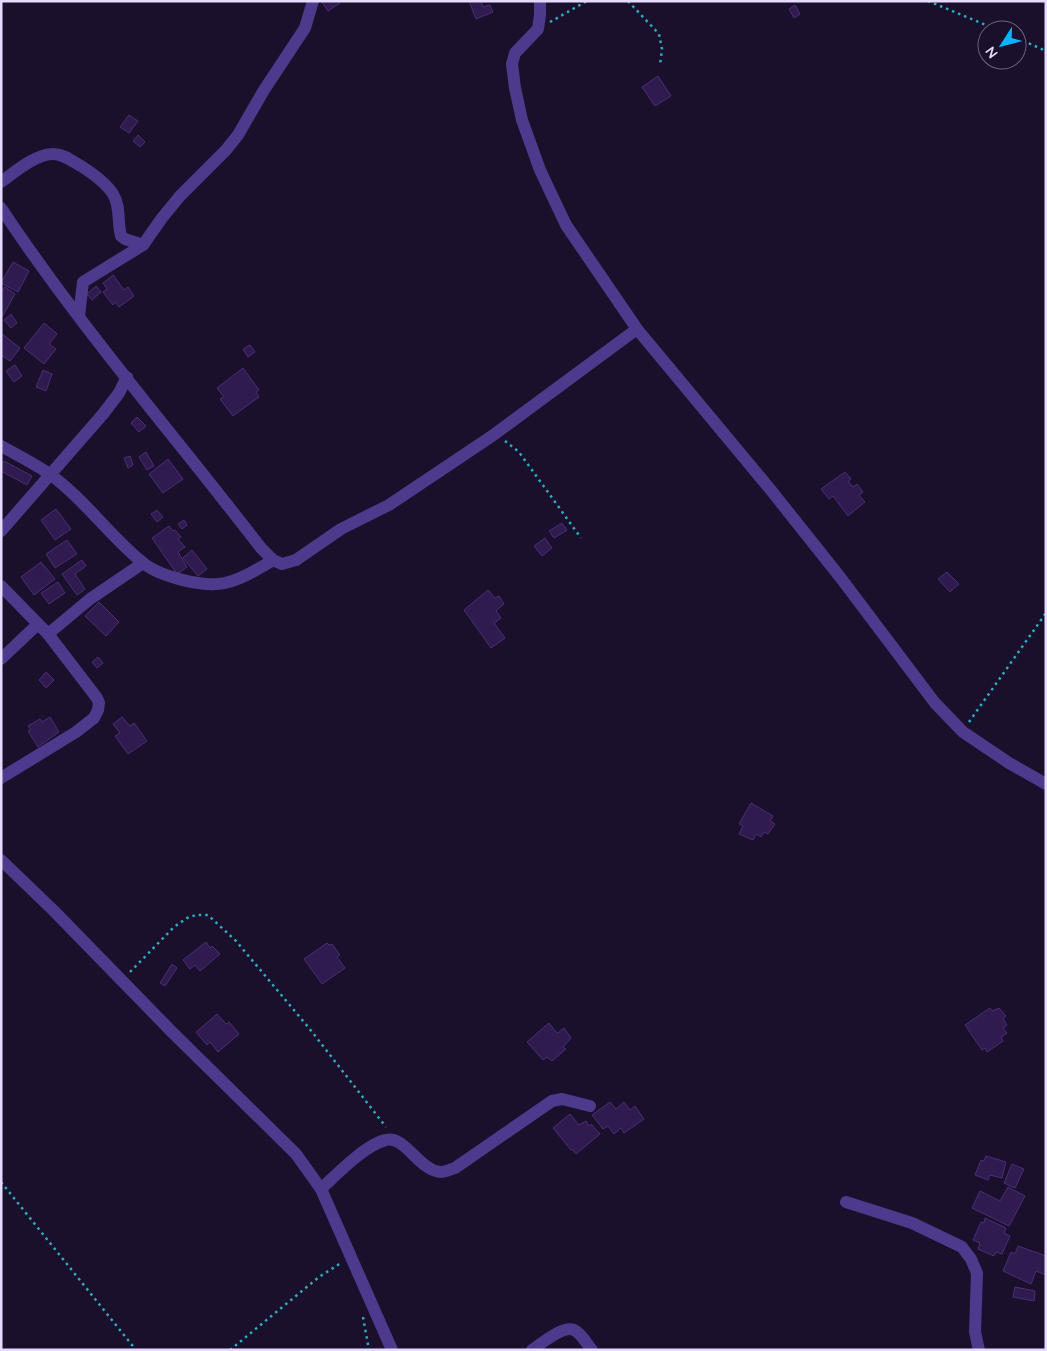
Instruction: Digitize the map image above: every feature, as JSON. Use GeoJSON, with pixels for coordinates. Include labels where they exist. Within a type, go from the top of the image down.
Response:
{"type":"FeatureCollection","features":[{"type":"Feature","properties":{"kind":"street"},"geometry":{"type":"LineString","coordinates":[[79,316],[83,282],[143,245],[180,196],[226,150],[238,135],[264,90],[305,28],[313,1]]}},
{"type":"Feature","properties":{"kind":"street"},"geometry":{"type":"LineString","coordinates":[[540,1],[538,29],[515,53],[512,64],[522,120],[540,170],[566,226],[637,329],[770,489],[846,585],[935,704],[962,732],[1009,763],[1046,784]]}},
{"type":"Feature","properties":{"kind":"street"},"geometry":{"type":"LineString","coordinates":[[1,182],[37,159],[52,154],[63,156],[89,171],[104,184],[113,195],[119,211],[121,236],[143,245]]}},
{"type":"Feature","properties":{"kind":"street"},"geometry":{"type":"LineString","coordinates":[[1,208],[26,246],[79,316],[261,548],[273,560],[282,564],[296,560],[341,529],[389,505],[492,436],[637,329]]}},
{"type":"Feature","properties":{"kind":"street"},"geometry":{"type":"LineString","coordinates":[[1,531],[103,414],[119,393],[127,377]]}},
{"type":"Feature","properties":{"kind":"street"},"geometry":{"type":"LineString","coordinates":[[1,446],[51,475],[98,518],[142,563],[157,571],[190,582],[209,585],[235,580],[273,560]]}},
{"type":"Feature","properties":{"kind":"street"},"geometry":{"type":"LineString","coordinates":[[48,634],[90,599],[142,563]]}},
{"type":"Feature","properties":{"kind":"street"},"geometry":{"type":"LineString","coordinates":[[1,586],[48,634],[99,703],[94,718],[76,732],[1,778]]}},
{"type":"Feature","properties":{"kind":"street"},"geometry":{"type":"LineString","coordinates":[[1,660],[38,624]]}},
{"type":"Feature","properties":{"kind":"street"},"geometry":{"type":"LineString","coordinates":[[3,861],[296,1154],[321,1188],[392,1350]]}},
{"type":"Feature","properties":{"kind":"street"},"geometry":{"type":"LineString","coordinates":[[321,1188],[352,1160],[378,1143],[388,1139],[396,1141],[433,1171],[442,1172],[455,1168],[552,1101],[562,1099],[590,1106]]}},
{"type":"Feature","properties":{"kind":"street"},"geometry":{"type":"LineString","coordinates":[[846,1202],[912,1224],[962,1247],[971,1259],[977,1273],[975,1332],[979,1350]]}},
{"type":"Feature","properties":{"kind":"street"},"geometry":{"type":"LineString","coordinates":[[532,1350],[568,1328],[574,1330],[592,1350]]}},
{"type":"Feature","properties":{"kind":"path"},"geometry":{"type":"LineString","coordinates":[[538,29],[587,1]]}},
{"type":"Feature","properties":{"kind":"path"},"geometry":{"type":"LineString","coordinates":[[628,1],[659,34],[662,49],[660,65]]}},
{"type":"Feature","properties":{"kind":"path"},"geometry":{"type":"LineString","coordinates":[[928,1],[977,21]]}},
{"type":"Feature","properties":{"kind":"path"},"geometry":{"type":"LineString","coordinates":[[1027,42],[1046,51]]}},
{"type":"Feature","properties":{"kind":"path"},"geometry":{"type":"LineString","coordinates":[[492,436],[512,445],[581,538]]}},
{"type":"Feature","properties":{"kind":"path"},"geometry":{"type":"LineString","coordinates":[[962,732],[1046,613]]}},
{"type":"Feature","properties":{"kind":"path"},"geometry":{"type":"LineString","coordinates":[[122,980],[174,928],[187,918],[196,915],[208,915],[236,941],[309,1028],[396,1141]]}},
{"type":"Feature","properties":{"kind":"path"},"geometry":{"type":"LineString","coordinates":[[1,1182],[136,1350]]}},
{"type":"Feature","properties":{"kind":"path"},"geometry":{"type":"LineString","coordinates":[[230,1350],[319,1278],[351,1257]]}},
{"type":"Feature","properties":{"kind":"building"},"geometry":{"type":"Polygon","coordinates":[[[323,1],[339,1],[340,3],[328,11],[323,1]]]}},
{"type":"Feature","properties":{"kind":"building"},"geometry":{"type":"Polygon","coordinates":[[[469,1],[481,1],[483,7],[490,5],[493,12],[476,19],[469,1]]]}},
{"type":"Feature","properties":{"kind":"building"},"geometry":{"type":"Polygon","coordinates":[[[795,5],[800,14],[794,18],[789,9],[795,5]]]}},
{"type":"Feature","properties":{"kind":"building"},"geometry":{"type":"Polygon","coordinates":[[[658,76],[671,96],[655,106],[642,87],[658,76]]]}},
{"type":"Feature","properties":{"kind":"building"},"geometry":{"type":"Polygon","coordinates":[[[129,115],[138,121],[129,133],[120,127],[129,115]]]}},
{"type":"Feature","properties":{"kind":"building"},"geometry":{"type":"Polygon","coordinates":[[[138,135],[145,142],[140,147],[133,141],[138,135]]]}},
{"type":"Feature","properties":{"kind":"building"},"geometry":{"type":"Polygon","coordinates":[[[13,262],[29,271],[18,292],[1,283],[13,262]]]}},
{"type":"Feature","properties":{"kind":"building"},"geometry":{"type":"Polygon","coordinates":[[[113,275],[124,290],[128,287],[134,296],[119,307],[115,302],[113,305],[103,292],[107,289],[103,283],[113,275]]]}},
{"type":"Feature","properties":{"kind":"building"},"geometry":{"type":"Polygon","coordinates":[[[96,286],[101,292],[92,300],[87,294],[96,286]]]}},
{"type":"Feature","properties":{"kind":"building"},"geometry":{"type":"Polygon","coordinates":[[[5,287],[15,294],[2,317],[1,292],[5,287]]]}},
{"type":"Feature","properties":{"kind":"building"},"geometry":{"type":"Polygon","coordinates":[[[11,314],[17,323],[11,328],[4,320],[11,314]]]}},
{"type":"Feature","properties":{"kind":"building"},"geometry":{"type":"Polygon","coordinates":[[[44,323],[57,334],[49,344],[56,349],[44,364],[24,348],[44,323]]]}},
{"type":"Feature","properties":{"kind":"building"},"geometry":{"type":"Polygon","coordinates":[[[1,333],[20,348],[10,361],[1,355],[1,333]]]}},
{"type":"Feature","properties":{"kind":"building"},"geometry":{"type":"Polygon","coordinates":[[[250,345],[255,352],[248,357],[243,349],[250,345]]]}},
{"type":"Feature","properties":{"kind":"building"},"geometry":{"type":"Polygon","coordinates":[[[15,365],[22,376],[14,382],[6,371],[15,365]]]}},
{"type":"Feature","properties":{"kind":"building"},"geometry":{"type":"Polygon","coordinates":[[[243,368],[259,390],[256,392],[259,397],[233,416],[220,399],[224,397],[217,388],[243,368]]]}},
{"type":"Feature","properties":{"kind":"building"},"geometry":{"type":"Polygon","coordinates":[[[43,370],[52,374],[46,391],[36,387],[43,370]]]}},
{"type":"Feature","properties":{"kind":"building"},"geometry":{"type":"Polygon","coordinates":[[[137,417],[146,426],[139,432],[131,423],[137,417]]]}},
{"type":"Feature","properties":{"kind":"building"},"geometry":{"type":"Polygon","coordinates":[[[146,452],[154,466],[147,470],[139,457],[146,452]]]}},
{"type":"Feature","properties":{"kind":"building"},"geometry":{"type":"Polygon","coordinates":[[[130,456],[133,465],[128,468],[124,458],[130,456]]]}},
{"type":"Feature","properties":{"kind":"building"},"geometry":{"type":"Polygon","coordinates":[[[168,459],[183,479],[163,493],[149,474],[168,459]]]}},
{"type":"Feature","properties":{"kind":"building"},"geometry":{"type":"Polygon","coordinates":[[[4,461],[32,476],[27,485],[1,471],[1,465],[4,461]]]}},
{"type":"Feature","properties":{"kind":"building"},"geometry":{"type":"Polygon","coordinates":[[[845,472],[851,479],[848,481],[853,487],[857,484],[863,492],[859,495],[865,502],[848,516],[833,496],[829,499],[821,489],[845,472]]]}},
{"type":"Feature","properties":{"kind":"building"},"geometry":{"type":"Polygon","coordinates":[[[56,509],[71,529],[55,540],[41,520],[56,509]]]}},
{"type":"Feature","properties":{"kind":"building"},"geometry":{"type":"Polygon","coordinates":[[[157,510],[163,517],[157,522],[151,514],[157,510]]]}},
{"type":"Feature","properties":{"kind":"building"},"geometry":{"type":"Polygon","coordinates":[[[184,520],[187,525],[182,529],[178,524],[184,520]]]}},
{"type":"Feature","properties":{"kind":"building"},"geometry":{"type":"Polygon","coordinates":[[[562,523],[567,530],[554,538],[549,531],[562,523]]]}},
{"type":"Feature","properties":{"kind":"building"},"geometry":{"type":"Polygon","coordinates":[[[169,526],[181,537],[178,539],[185,547],[178,552],[187,567],[177,574],[152,538],[169,526]]]}},
{"type":"Feature","properties":{"kind":"building"},"geometry":{"type":"Polygon","coordinates":[[[545,538],[552,548],[542,556],[534,546],[545,538]]]}},
{"type":"Feature","properties":{"kind":"building"},"geometry":{"type":"Polygon","coordinates":[[[67,540],[77,554],[55,568],[46,554],[67,540]]]}},
{"type":"Feature","properties":{"kind":"building"},"geometry":{"type":"Polygon","coordinates":[[[192,550],[207,569],[198,576],[183,558],[192,550]]]}},
{"type":"Feature","properties":{"kind":"building"},"geometry":{"type":"Polygon","coordinates":[[[82,560],[86,566],[75,574],[85,589],[77,595],[62,574],[82,560]]]}},
{"type":"Feature","properties":{"kind":"building"},"geometry":{"type":"Polygon","coordinates":[[[41,562],[55,579],[34,595],[21,577],[41,562]]]}},
{"type":"Feature","properties":{"kind":"building"},"geometry":{"type":"Polygon","coordinates":[[[947,572],[959,584],[950,592],[938,579],[947,572]]]}},
{"type":"Feature","properties":{"kind":"building"},"geometry":{"type":"Polygon","coordinates":[[[58,582],[65,593],[49,604],[41,593],[58,582]]]}},
{"type":"Feature","properties":{"kind":"building"},"geometry":{"type":"Polygon","coordinates":[[[488,590],[495,598],[499,596],[504,604],[496,611],[501,618],[494,623],[505,638],[491,648],[464,610],[488,590]]]}},
{"type":"Feature","properties":{"kind":"building"},"geometry":{"type":"Polygon","coordinates":[[[99,602],[119,622],[106,636],[85,616],[99,602]]]}},
{"type":"Feature","properties":{"kind":"building"},"geometry":{"type":"Polygon","coordinates":[[[98,657],[103,663],[97,668],[92,662],[98,657]]]}},
{"type":"Feature","properties":{"kind":"building"},"geometry":{"type":"Polygon","coordinates":[[[46,672],[54,680],[46,688],[39,680],[46,672]]]}},
{"type":"Feature","properties":{"kind":"building"},"geometry":{"type":"Polygon","coordinates":[[[50,717],[59,732],[38,747],[28,731],[31,730],[28,726],[40,719],[42,722],[50,717]]]}},
{"type":"Feature","properties":{"kind":"building"},"geometry":{"type":"Polygon","coordinates":[[[122,717],[130,726],[134,723],[147,741],[128,754],[115,736],[120,733],[113,724],[122,717]]]}},
{"type":"Feature","properties":{"kind":"building"},"geometry":{"type":"Polygon","coordinates":[[[751,803],[773,816],[770,821],[775,824],[768,834],[764,832],[761,837],[756,834],[753,840],[739,834],[743,826],[739,824],[751,803]]]}},
{"type":"Feature","properties":{"kind":"building"},"geometry":{"type":"Polygon","coordinates":[[[206,942],[210,948],[212,946],[220,954],[200,971],[195,965],[190,969],[183,960],[206,942]]]}},
{"type":"Feature","properties":{"kind":"building"},"geometry":{"type":"Polygon","coordinates":[[[327,943],[329,945],[332,944],[340,955],[337,957],[345,968],[322,984],[304,959],[327,943]]]}},
{"type":"Feature","properties":{"kind":"building"},"geometry":{"type":"Polygon","coordinates":[[[172,964],[177,968],[165,986],[160,983],[172,964]]]}},
{"type":"Feature","properties":{"kind":"building"},"geometry":{"type":"Polygon","coordinates":[[[990,1008],[992,1011],[999,1008],[1006,1016],[1003,1019],[1007,1025],[1003,1028],[1007,1033],[1001,1037],[1003,1041],[987,1052],[985,1048],[982,1050],[965,1025],[990,1008]]]}},
{"type":"Feature","properties":{"kind":"building"},"geometry":{"type":"Polygon","coordinates":[[[217,1014],[226,1024],[229,1022],[239,1034],[218,1052],[210,1042],[207,1045],[196,1032],[217,1014]]]}},
{"type":"Feature","properties":{"kind":"building"},"geometry":{"type":"Polygon","coordinates":[[[549,1023],[558,1033],[564,1028],[571,1038],[563,1047],[566,1049],[552,1061],[547,1057],[543,1060],[527,1042],[549,1023]]]}},
{"type":"Feature","properties":{"kind":"building"},"geometry":{"type":"Polygon","coordinates":[[[610,1102],[616,1109],[624,1102],[630,1110],[635,1106],[644,1119],[624,1133],[621,1128],[614,1134],[608,1126],[603,1129],[592,1115],[610,1102]]]}},
{"type":"Feature","properties":{"kind":"building"},"geometry":{"type":"Polygon","coordinates":[[[570,1114],[579,1125],[586,1121],[589,1126],[591,1124],[600,1134],[576,1154],[553,1128],[570,1114]]]}},
{"type":"Feature","properties":{"kind":"building"},"geometry":{"type":"Polygon","coordinates":[[[986,1156],[1006,1162],[1002,1178],[990,1175],[988,1180],[975,1175],[981,1160],[984,1161],[986,1156]]]}},
{"type":"Feature","properties":{"kind":"building"},"geometry":{"type":"Polygon","coordinates":[[[1012,1164],[1024,1169],[1015,1188],[1004,1183],[1012,1164]]]}},
{"type":"Feature","properties":{"kind":"building"},"geometry":{"type":"Polygon","coordinates":[[[1008,1187],[1025,1196],[1009,1226],[972,1208],[980,1191],[1000,1201],[1008,1187]]]}},
{"type":"Feature","properties":{"kind":"building"},"geometry":{"type":"Polygon","coordinates":[[[985,1218],[1006,1228],[1004,1233],[1010,1236],[1002,1254],[996,1252],[994,1256],[978,1249],[980,1243],[973,1240],[981,1222],[984,1223],[985,1218]]]}},
{"type":"Feature","properties":{"kind":"building"},"geometry":{"type":"Polygon","coordinates":[[[1018,1246],[1046,1256],[1046,1275],[1036,1271],[1031,1284],[1003,1271],[1011,1252],[1015,1254],[1018,1246]]]}},
{"type":"Feature","properties":{"kind":"building"},"geometry":{"type":"Polygon","coordinates":[[[1015,1287],[1035,1291],[1034,1301],[1013,1297],[1015,1287]]]}}]}
